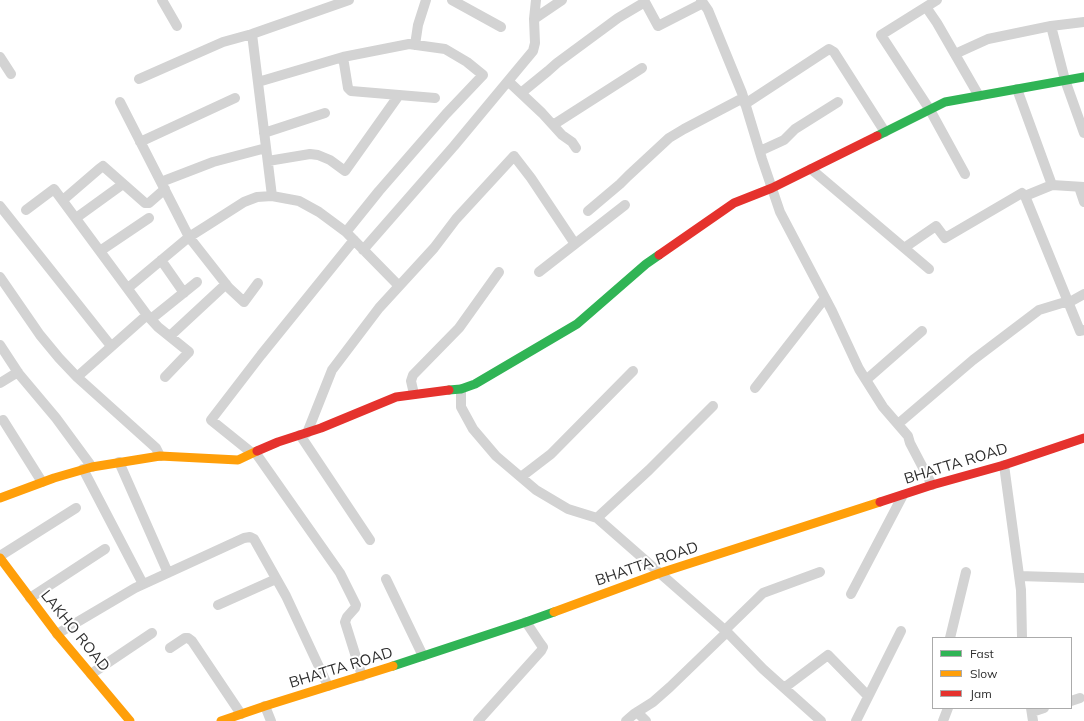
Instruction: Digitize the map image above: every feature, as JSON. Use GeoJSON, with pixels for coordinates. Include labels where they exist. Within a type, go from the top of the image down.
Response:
{"type":"FeatureCollection","features":[{"type":"Feature","properties":{"kind":"street"},"geometry":{"type":"LineString","coordinates":[[162,0],[177,26]]}},
{"type":"Feature","properties":{"kind":"street"},"geometry":{"type":"LineString","coordinates":[[139,79],[223,42],[252,34],[349,0]]}},
{"type":"Feature","properties":{"kind":"street"},"geometry":{"type":"LineString","coordinates":[[415,45],[418,25],[426,0]]}},
{"type":"Feature","properties":{"kind":"street"},"geometry":{"type":"LineString","coordinates":[[452,0],[501,27]]}},
{"type":"Feature","properties":{"kind":"street"},"geometry":{"type":"LineString","coordinates":[[363,250],[454,146],[533,51],[535,43],[534,19],[536,0]]}},
{"type":"Feature","properties":{"kind":"street"},"geometry":{"type":"LineString","coordinates":[[534,19],[562,0]]}},
{"type":"Feature","properties":{"kind":"street"},"geometry":{"type":"LineString","coordinates":[[937,0],[881,35],[930,110],[965,174]]}},
{"type":"Feature","properties":{"kind":"street"},"geometry":{"type":"LineString","coordinates":[[520,93],[556,63],[618,18],[645,2],[658,26],[702,2],[708,10],[744,101],[780,212],[826,298],[859,369],[883,407],[908,436],[910,443],[932,485]]}},
{"type":"Feature","properties":{"kind":"street"},"geometry":{"type":"LineString","coordinates":[[926,6],[979,96]]}},
{"type":"Feature","properties":{"kind":"street"},"geometry":{"type":"LineString","coordinates":[[955,54],[988,39],[1051,26],[1084,22]]}},
{"type":"Feature","properties":{"kind":"street"},"geometry":{"type":"LineString","coordinates":[[1051,26],[1065,80],[1084,132]]}},
{"type":"Feature","properties":{"kind":"street"},"geometry":{"type":"LineString","coordinates":[[252,34],[272,196]]}},
{"type":"Feature","properties":{"kind":"street"},"geometry":{"type":"LineString","coordinates":[[258,82],[343,57],[409,44],[446,49],[467,62],[483,75],[410,155],[346,232]]}},
{"type":"Feature","properties":{"kind":"street"},"geometry":{"type":"LineString","coordinates":[[588,211],[620,184],[669,138],[744,101],[829,49],[834,52],[885,132]]}},
{"type":"Feature","properties":{"kind":"street"},"geometry":{"type":"LineString","coordinates":[[0,57],[11,74]]}},
{"type":"Feature","properties":{"kind":"street"},"geometry":{"type":"LineString","coordinates":[[343,57],[348,88],[351,91],[435,98]]}},
{"type":"Feature","properties":{"kind":"street"},"geometry":{"type":"LineString","coordinates":[[553,126],[642,68]]}},
{"type":"Feature","properties":{"kind":"street"},"geometry":{"type":"LineString","coordinates":[[0,498],[42,482],[87,468],[119,462],[160,456],[238,460],[278,442],[321,428],[396,397],[461,389],[475,384],[578,324],[646,264],[734,203],[772,188],[945,102],[1084,77]]}},
{"type":"Feature","properties":{"kind":"street"},"geometry":{"type":"LineString","coordinates":[[508,81],[562,135],[572,142],[576,148]]}},
{"type":"Feature","properties":{"kind":"street"},"geometry":{"type":"LineString","coordinates":[[1017,88],[1052,185]]}},
{"type":"Feature","properties":{"kind":"street"},"geometry":{"type":"LineString","coordinates":[[268,161],[310,154],[318,155],[330,160],[346,171],[399,95]]}},
{"type":"Feature","properties":{"kind":"street"},"geometry":{"type":"LineString","coordinates":[[140,142],[235,98]]}},
{"type":"Feature","properties":{"kind":"street"},"geometry":{"type":"LineString","coordinates":[[120,102],[189,237],[226,284],[244,302],[258,283]]}},
{"type":"Feature","properties":{"kind":"street"},"geometry":{"type":"LineString","coordinates":[[760,151],[784,140],[795,129],[838,102]]}},
{"type":"Feature","properties":{"kind":"street"},"geometry":{"type":"LineString","coordinates":[[264,133],[325,113]]}},
{"type":"Feature","properties":{"kind":"street"},"geometry":{"type":"LineString","coordinates":[[63,200],[103,166],[145,203],[149,203],[163,186],[212,162],[266,148]]}},
{"type":"Feature","properties":{"kind":"street"},"geometry":{"type":"LineString","coordinates":[[304,434],[332,370],[379,308],[434,248],[456,219],[514,156],[531,178],[575,244]]}},
{"type":"Feature","properties":{"kind":"street"},"geometry":{"type":"LineString","coordinates":[[811,169],[929,269]]}},
{"type":"Feature","properties":{"kind":"street"},"geometry":{"type":"LineString","coordinates":[[76,218],[123,184]]}},
{"type":"Feature","properties":{"kind":"street"},"geometry":{"type":"LineString","coordinates":[[1025,196],[1052,185],[1081,187],[1084,202]]}},
{"type":"Feature","properties":{"kind":"street"},"geometry":{"type":"LineString","coordinates":[[26,210],[54,189],[149,317],[158,327],[189,352],[165,377]]}},
{"type":"Feature","properties":{"kind":"street"},"geometry":{"type":"LineString","coordinates":[[904,248],[936,226],[945,238],[1022,193],[1025,196],[1080,331],[1084,330]]}},
{"type":"Feature","properties":{"kind":"street"},"geometry":{"type":"LineString","coordinates":[[128,288],[189,237],[244,202],[257,197],[272,196],[299,201],[319,212],[346,232],[399,286]]}},
{"type":"Feature","properties":{"kind":"street"},"geometry":{"type":"LineString","coordinates":[[539,272],[625,205]]}},
{"type":"Feature","properties":{"kind":"street"},"geometry":{"type":"LineString","coordinates":[[0,206],[111,346]]}},
{"type":"Feature","properties":{"kind":"street"},"geometry":{"type":"LineString","coordinates":[[100,251],[149,218]]}},
{"type":"Feature","properties":{"kind":"street"},"geometry":{"type":"LineString","coordinates":[[354,240],[261,355],[211,420],[254,453],[340,573],[356,605],[345,622],[362,676]]}},
{"type":"Feature","properties":{"kind":"street"},"geometry":{"type":"LineString","coordinates":[[161,260],[184,293]]}},
{"type":"Feature","properties":{"kind":"street"},"geometry":{"type":"LineString","coordinates":[[414,394],[411,381],[413,375],[459,328],[499,272]]}},
{"type":"Feature","properties":{"kind":"street"},"geometry":{"type":"LineString","coordinates":[[0,277],[40,335],[76,377],[156,448],[160,456]]}},
{"type":"Feature","properties":{"kind":"street"},"geometry":{"type":"LineString","coordinates":[[76,377],[111,346],[197,282]]}},
{"type":"Feature","properties":{"kind":"street"},"geometry":{"type":"LineString","coordinates":[[170,336],[226,284]]}},
{"type":"Feature","properties":{"kind":"street"},"geometry":{"type":"LineString","coordinates":[[898,424],[974,360],[1039,310],[1062,303],[1068,304],[1084,294]]}},
{"type":"Feature","properties":{"kind":"street"},"geometry":{"type":"LineString","coordinates":[[755,388],[826,298]]}},
{"type":"Feature","properties":{"kind":"street"},"geometry":{"type":"LineString","coordinates":[[866,380],[922,331]]}},
{"type":"Feature","properties":{"kind":"street"},"geometry":{"type":"LineString","coordinates":[[0,345],[18,372],[56,418],[87,468],[143,584]]}},
{"type":"Feature","properties":{"kind":"street"},"geometry":{"type":"LineString","coordinates":[[521,478],[551,454],[633,371]]}},
{"type":"Feature","properties":{"kind":"street"},"geometry":{"type":"LineString","coordinates":[[0,383],[18,372]]}},
{"type":"Feature","properties":{"kind":"street"},"geometry":{"type":"LineString","coordinates":[[461,389],[461,407],[473,429],[496,456],[536,490],[568,509],[598,518],[726,631],[763,669],[821,721]]}},
{"type":"Feature","properties":{"kind":"street"},"geometry":{"type":"LineString","coordinates":[[598,518],[713,406]]}},
{"type":"Feature","properties":{"kind":"street"},"geometry":{"type":"LineString","coordinates":[[3,420],[42,482]]}},
{"type":"Feature","properties":{"kind":"street"},"geometry":{"type":"LineString","coordinates":[[304,434],[370,540]]}},
{"type":"Feature","properties":{"kind":"street","name":"BHATTA ROAD"},"geometry":{"type":"LineString","coordinates":[[221,721],[526,622],[660,573],[932,485],[1004,465],[1084,438]]}},
{"type":"Feature","properties":{"kind":"street"},"geometry":{"type":"LineString","coordinates":[[119,462],[168,573]]}},
{"type":"Feature","properties":{"kind":"street"},"geometry":{"type":"LineString","coordinates":[[1004,465],[1021,590],[1022,637]]}},
{"type":"Feature","properties":{"kind":"street"},"geometry":{"type":"LineString","coordinates":[[850,594],[903,495]]}},
{"type":"Feature","properties":{"kind":"street"},"geometry":{"type":"LineString","coordinates":[[0,557],[76,508]]}},
{"type":"Feature","properties":{"kind":"street"},"geometry":{"type":"LineString","coordinates":[[57,634],[135,588],[244,538],[250,537],[254,539],[286,596],[328,686]]}},
{"type":"Feature","properties":{"kind":"street"},"geometry":{"type":"LineString","coordinates":[[30,598],[105,550]]}},
{"type":"Feature","properties":{"kind":"street","name":"LAKHO ROAD"},"geometry":{"type":"LineString","coordinates":[[0,557],[57,634],[130,721]]}},
{"type":"Feature","properties":{"kind":"street"},"geometry":{"type":"LineString","coordinates":[[626,721],[653,702],[670,687],[763,594],[820,572]]}},
{"type":"Feature","properties":{"kind":"street"},"geometry":{"type":"LineString","coordinates":[[950,637],[966,572]]}},
{"type":"Feature","properties":{"kind":"street"},"geometry":{"type":"LineString","coordinates":[[1019,576],[1084,578]]}},
{"type":"Feature","properties":{"kind":"street"},"geometry":{"type":"LineString","coordinates":[[218,605],[276,578]]}},
{"type":"Feature","properties":{"kind":"street"},"geometry":{"type":"LineString","coordinates":[[386,579],[423,656]]}},
{"type":"Feature","properties":{"kind":"street"},"geometry":{"type":"LineString","coordinates":[[478,721],[541,651],[542,647],[540,643],[526,622]]}},
{"type":"Feature","properties":{"kind":"street"},"geometry":{"type":"LineString","coordinates":[[856,721],[901,631]]}},
{"type":"Feature","properties":{"kind":"street"},"geometry":{"type":"LineString","coordinates":[[91,674],[152,633]]}},
{"type":"Feature","properties":{"kind":"street"},"geometry":{"type":"LineString","coordinates":[[170,648],[185,638],[192,641],[241,714]]}},
{"type":"Feature","properties":{"kind":"street"},"geometry":{"type":"LineString","coordinates":[[784,688],[828,655],[868,696]]}},
{"type":"Feature","properties":{"kind":"street"},"geometry":{"type":"LineString","coordinates":[[265,706],[271,721]]}},
{"type":"Feature","properties":{"kind":"street"},"geometry":{"type":"LineString","coordinates":[[943,721],[948,709]]}},
{"type":"Feature","properties":{"kind":"street"},"geometry":{"type":"LineString","coordinates":[[1032,714],[1042,709]]}},
{"type":"Feature","properties":{"kind":"street"},"geometry":{"type":"LineString","coordinates":[[637,712],[646,721]]}},
{"type":"Feature","properties":{"kind":"traffic: fast"},"geometry":{"type":"LineString","coordinates":[[877,136],[945,102],[1084,77]]}},
{"type":"Feature","properties":{"kind":"traffic: fast"},"geometry":{"type":"LineString","coordinates":[[449,390],[461,389],[475,384],[577,324],[646,264],[659,255]]}},
{"type":"Feature","properties":{"kind":"traffic: fast"},"geometry":{"type":"LineString","coordinates":[[393,666],[554,612]]}},
{"type":"Feature","properties":{"kind":"traffic: slow"},"geometry":{"type":"LineString","coordinates":[[0,498],[54,478],[92,467],[160,456],[238,460],[257,451]]}},
{"type":"Feature","properties":{"kind":"traffic: slow"},"geometry":{"type":"LineString","coordinates":[[554,612],[660,573],[880,502]]}},
{"type":"Feature","properties":{"kind":"traffic: slow"},"geometry":{"type":"LineString","coordinates":[[0,558],[57,634],[130,721]]}},
{"type":"Feature","properties":{"kind":"traffic: slow"},"geometry":{"type":"LineString","coordinates":[[221,721],[393,666]]}},
{"type":"Feature","properties":{"kind":"traffic: jam"},"geometry":{"type":"LineString","coordinates":[[659,255],[734,203],[772,188],[877,136]]}},
{"type":"Feature","properties":{"kind":"traffic: jam"},"geometry":{"type":"LineString","coordinates":[[257,451],[278,442],[321,428],[396,397],[449,390]]}},
{"type":"Feature","properties":{"kind":"traffic: jam"},"geometry":{"type":"LineString","coordinates":[[880,502],[932,485],[1004,465],[1084,438]]}}]}
